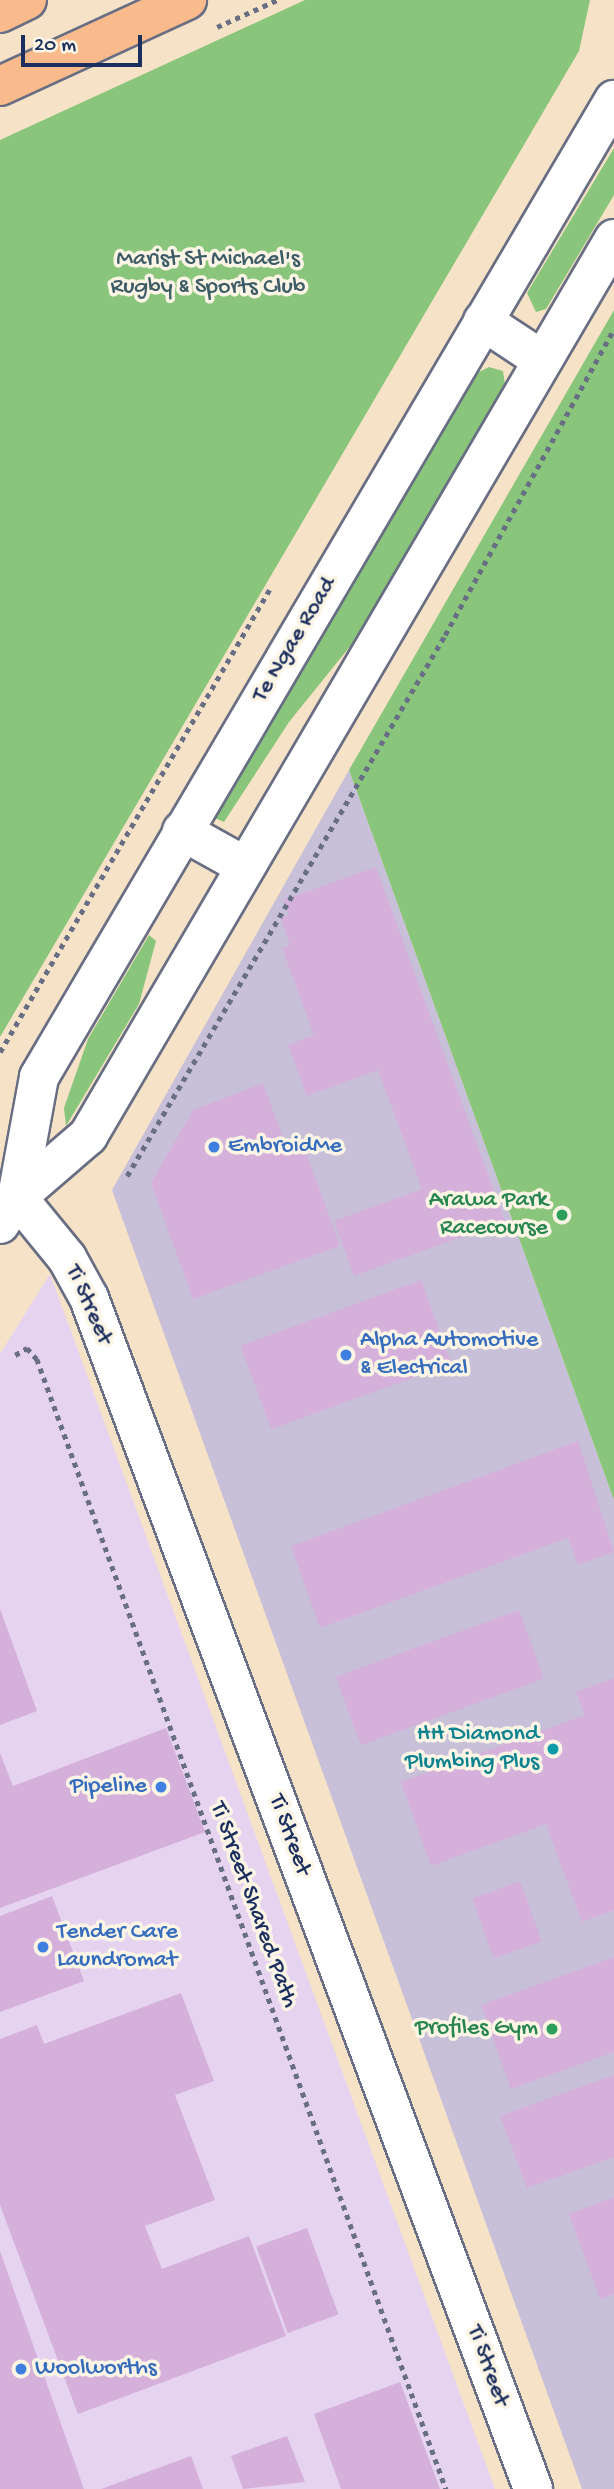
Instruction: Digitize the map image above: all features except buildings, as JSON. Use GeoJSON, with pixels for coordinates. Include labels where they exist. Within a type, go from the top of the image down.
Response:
{"type":"FeatureCollection","features":[{"type":"Feature","properties":{"kind":"main road"},"geometry":{"type":"LineString","coordinates":[[0,13],[27,0]]}},
{"type":"Feature","properties":{"kind":"main road"},"geometry":{"type":"LineString","coordinates":[[0,86],[187,0]]}},
{"type":"Feature","properties":{"kind":"street","name":"Te Ngae Road"},"geometry":{"type":"LineString","coordinates":[[8,1210],[39,1077],[614,100]]}},
{"type":"Feature","properties":{"kind":"street"},"geometry":{"type":"LineString","coordinates":[[8,1210],[89,1136],[244,866],[614,239]]}},
{"type":"Feature","properties":{"kind":"street"},"geometry":{"type":"LineString","coordinates":[[483,321],[542,360]]}},
{"type":"Feature","properties":{"kind":"street"},"geometry":{"type":"LineString","coordinates":[[182,831],[244,866]]}},
{"type":"Feature","properties":{"kind":"street","name":"Ti Street"},"geometry":{"type":"LineString","coordinates":[[8,1210],[68,1258],[89,1298],[533,2489]]}},
{"type":"Feature","properties":{"kind":"path"},"geometry":{"type":"LineString","coordinates":[[127,1176],[445,635],[614,329]]}},
{"type":"Feature","properties":{"kind":"path"},"geometry":{"type":"LineString","coordinates":[[0,1052],[271,587]]}},
{"type":"Feature","properties":{"kind":"path","name":"Ti Street Shared Path"},"geometry":{"type":"LineString","coordinates":[[15,1355],[27,1348],[37,1359],[446,2489]]}},
{"type":"Feature","properties":{"kind":"shaded area"},"geometry":{"type":"Polygon","coordinates":[[[349,770],[614,1500],[614,2489],[582,2489],[112,1190],[349,770]]]}},
{"type":"Feature","properties":{"kind":"shaded area"},"geometry":{"type":"Polygon","coordinates":[[[50,1274],[495,2489],[0,2489],[0,1354],[50,1274]]]}},
{"type":"Feature","properties":{"kind":"green space","name":"Marist St Michael's Rugby & Sports Club"},"geometry":{"type":"Polygon","coordinates":[[[305,0],[590,0],[579,51],[0,1037],[0,140],[305,0]]]}},
{"type":"Feature","properties":{"kind":"green space"},"geometry":{"type":"Polygon","coordinates":[[[614,148],[614,195],[546,309],[536,312],[527,293],[614,148]]]}},
{"type":"Feature","properties":{"kind":"green space","name":"Arawa Park Racecourse"},"geometry":{"type":"Polygon","coordinates":[[[614,310],[614,1500],[349,770],[614,310]]]}},
{"type":"Feature","properties":{"kind":"green space"},"geometry":{"type":"Polygon","coordinates":[[[489,367],[503,371],[505,385],[356,639],[289,722],[224,822],[215,818],[477,373],[489,367]]]}},
{"type":"Feature","properties":{"kind":"green space"},"geometry":{"type":"Polygon","coordinates":[[[149,935],[156,941],[139,1004],[66,1126],[64,1108],[88,1039],[149,935]]]}},
{"type":"Feature","properties":{"kind":"place","name":"EmbroidMe"},"geometry":{"type":"Point","coordinates":[214,1147]}},
{"type":"Feature","properties":{"kind":"place","name":"Arawa Park Racecourse"},"geometry":{"type":"Point","coordinates":[562,1215]}},
{"type":"Feature","properties":{"kind":"place","name":"Alpha Automotive & Electrical"},"geometry":{"type":"Point","coordinates":[346,1355]}},
{"type":"Feature","properties":{"kind":"place","name":"HH Diamond Plumbing Plus"},"geometry":{"type":"Point","coordinates":[553,1749]}},
{"type":"Feature","properties":{"kind":"place","name":"Pipeline"},"geometry":{"type":"Point","coordinates":[161,1787]}},
{"type":"Feature","properties":{"kind":"place","name":"Tender Care Laundromat"},"geometry":{"type":"Point","coordinates":[43,1947]}},
{"type":"Feature","properties":{"kind":"place","name":"Profiles Gym"},"geometry":{"type":"Point","coordinates":[552,2029]}},
{"type":"Feature","properties":{"kind":"place","name":"Woolworths"},"geometry":{"type":"Point","coordinates":[21,2369]}}]}
